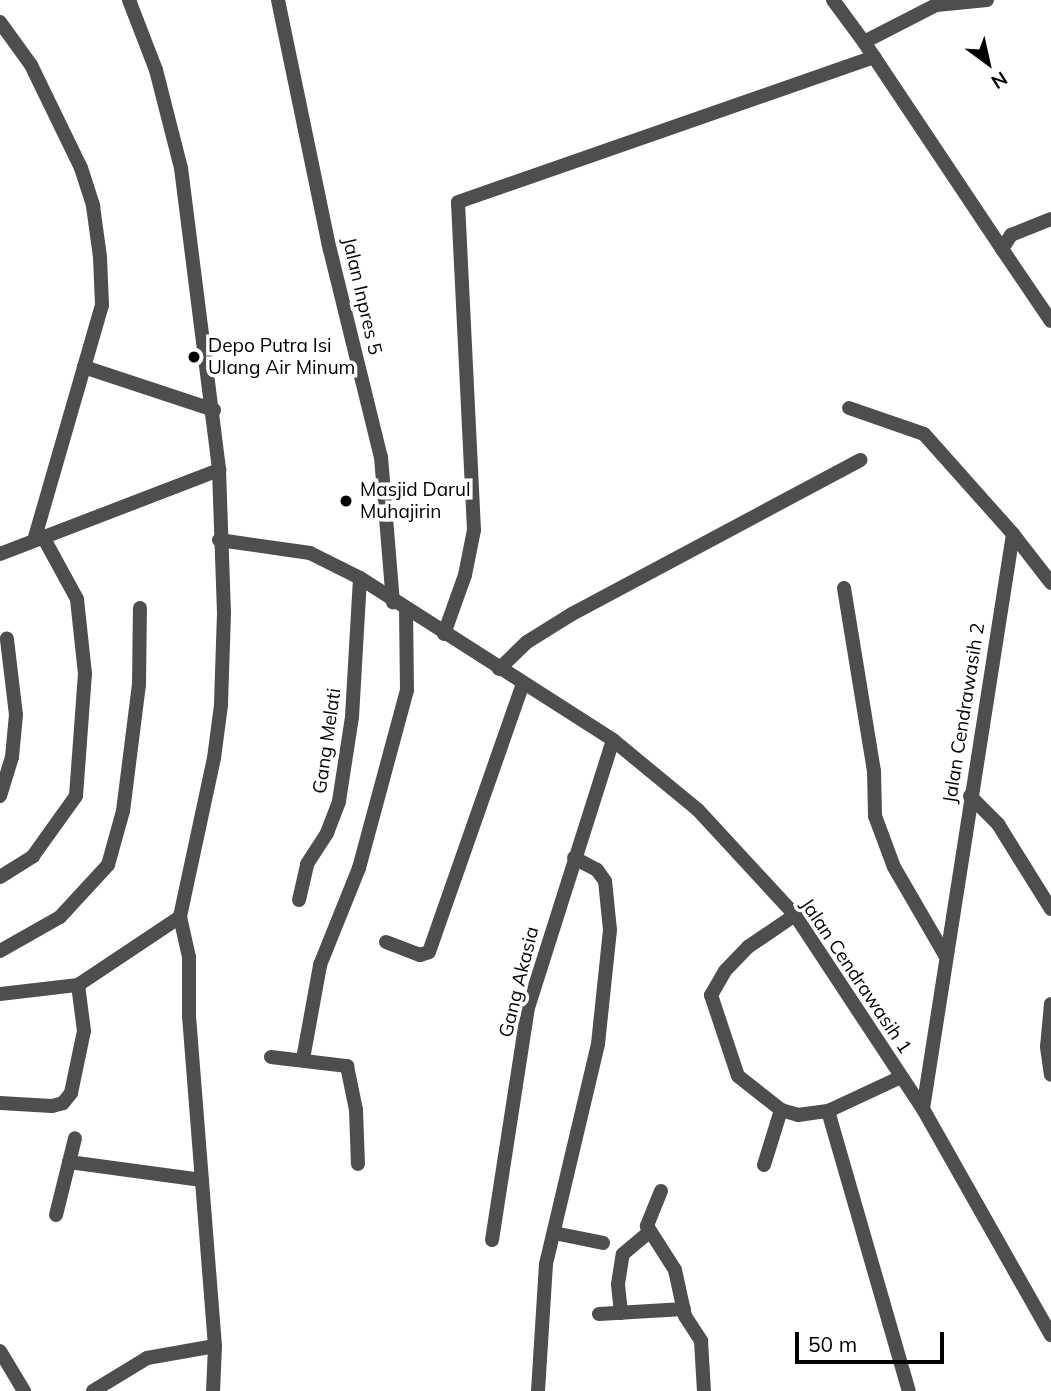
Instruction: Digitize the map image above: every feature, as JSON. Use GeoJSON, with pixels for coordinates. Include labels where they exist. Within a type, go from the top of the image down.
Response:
{"type":"FeatureCollection","features":[{"type":"Feature","properties":{"kind":"street"},"geometry":{"type":"LineString","coordinates":[[129,0],[156,70],[181,168],[214,410],[219,470],[219,540],[224,614],[221,705],[214,758],[180,917],[189,957],[189,1016],[215,1346],[213,1391]]}},
{"type":"Feature","properties":{"kind":"street","name":"Jalan Inpres 5"},"geometry":{"type":"LineString","coordinates":[[278,0],[331,250],[381,457],[407,690],[359,868],[320,965],[303,1059]]}},
{"type":"Feature","properties":{"kind":"street"},"geometry":{"type":"LineString","coordinates":[[832,0],[864,42],[1051,321]]}},
{"type":"Feature","properties":{"kind":"street"},"geometry":{"type":"LineString","coordinates":[[864,42],[936,5],[987,0]]}},
{"type":"Feature","properties":{"kind":"street"},"geometry":{"type":"LineString","coordinates":[[0,22],[31,65],[81,168],[93,206],[102,305],[38,536],[77,599],[85,674],[76,796],[33,856],[0,877]]}},
{"type":"Feature","properties":{"kind":"street"},"geometry":{"type":"LineString","coordinates":[[444,634],[465,575],[474,530],[458,202],[874,57]]}},
{"type":"Feature","properties":{"kind":"street"},"geometry":{"type":"LineString","coordinates":[[1002,249],[1011,235],[1051,219]]}},
{"type":"Feature","properties":{"kind":"street"},"geometry":{"type":"LineString","coordinates":[[84,367],[214,410]]}},
{"type":"Feature","properties":{"kind":"street"},"geometry":{"type":"LineString","coordinates":[[849,408],[924,434],[1013,534],[1051,583]]}},
{"type":"Feature","properties":{"kind":"street"},"geometry":{"type":"LineString","coordinates":[[499,669],[527,642],[572,614],[860,460]]}},
{"type":"Feature","properties":{"kind":"street"},"geometry":{"type":"LineString","coordinates":[[0,554],[38,536],[219,470]]}},
{"type":"Feature","properties":{"kind":"street","name":"Jalan Cendrawasih 2"},"geometry":{"type":"LineString","coordinates":[[923,1109],[1013,534]]}},
{"type":"Feature","properties":{"kind":"street","name":"Jalan Cendrawasih 1"},"geometry":{"type":"LineString","coordinates":[[219,540],[310,553],[360,578],[399,607],[613,740],[698,810],[795,915],[923,1109],[1051,1335]]}},
{"type":"Feature","properties":{"kind":"street","name":"Gang Melati"},"geometry":{"type":"LineString","coordinates":[[299,900],[307,864],[327,833],[339,801],[352,717],[360,578]]}},
{"type":"Feature","properties":{"kind":"street"},"geometry":{"type":"LineString","coordinates":[[844,588],[874,771],[876,816],[894,867],[945,955]]}},
{"type":"Feature","properties":{"kind":"street"},"geometry":{"type":"LineString","coordinates":[[0,951],[60,918],[108,864],[127,786],[139,685],[140,608]]}},
{"type":"Feature","properties":{"kind":"street"},"geometry":{"type":"LineString","coordinates":[[0,796],[12,757],[16,715],[6,639]]}},
{"type":"Feature","properties":{"kind":"street"},"geometry":{"type":"LineString","coordinates":[[386,942],[420,956],[429,952],[523,683]]}},
{"type":"Feature","properties":{"kind":"street","name":"Gang Akasia"},"geometry":{"type":"LineString","coordinates":[[492,1240],[528,1008],[613,740]]}},
{"type":"Feature","properties":{"kind":"street"},"geometry":{"type":"LineString","coordinates":[[970,796],[998,824],[1051,909]]}},
{"type":"Feature","properties":{"kind":"street"},"geometry":{"type":"LineString","coordinates":[[538,1391],[539,1316],[554,1233],[598,1044],[610,930],[605,881],[597,870],[574,858]]}},
{"type":"Feature","properties":{"kind":"street"},"geometry":{"type":"LineString","coordinates":[[795,915],[748,947],[725,971],[711,995],[736,1073],[781,1110],[798,1115],[828,1111],[901,1077]]}},
{"type":"Feature","properties":{"kind":"street"},"geometry":{"type":"LineString","coordinates":[[0,994],[78,985],[180,917]]}},
{"type":"Feature","properties":{"kind":"street"},"geometry":{"type":"LineString","coordinates":[[0,1103],[52,1106],[63,1103],[71,1093],[84,1031],[78,985]]}},
{"type":"Feature","properties":{"kind":"street"},"geometry":{"type":"LineString","coordinates":[[1051,1004],[1047,1047],[1051,1075]]}},
{"type":"Feature","properties":{"kind":"street"},"geometry":{"type":"LineString","coordinates":[[271,1057],[343,1063],[350,1070],[358,1164]]}},
{"type":"Feature","properties":{"kind":"street"},"geometry":{"type":"LineString","coordinates":[[764,1165],[781,1110]]}},
{"type":"Feature","properties":{"kind":"street"},"geometry":{"type":"LineString","coordinates":[[828,1111],[909,1391]]}},
{"type":"Feature","properties":{"kind":"street"},"geometry":{"type":"LineString","coordinates":[[56,1215],[75,1138]]}},
{"type":"Feature","properties":{"kind":"street"},"geometry":{"type":"LineString","coordinates":[[69,1162],[202,1180]]}},
{"type":"Feature","properties":{"kind":"street"},"geometry":{"type":"LineString","coordinates":[[660,1191],[647,1221],[649,1232],[675,1270],[684,1309],[705,1356],[704,1391]]}},
{"type":"Feature","properties":{"kind":"street"},"geometry":{"type":"LineString","coordinates":[[621,1313],[618,1284],[623,1254],[649,1232]]}},
{"type":"Feature","properties":{"kind":"street"},"geometry":{"type":"LineString","coordinates":[[554,1233],[603,1243]]}},
{"type":"Feature","properties":{"kind":"street"},"geometry":{"type":"LineString","coordinates":[[600,1314],[684,1309]]}},
{"type":"Feature","properties":{"kind":"street"},"geometry":{"type":"LineString","coordinates":[[93,1391],[147,1358],[215,1346]]}},
{"type":"Feature","properties":{"kind":"street"},"geometry":{"type":"LineString","coordinates":[[0,1351],[24,1391]]}},
{"type":"Feature","properties":{"kind":"place","name":"Depo Putra Isi Ulang Air Minum"},"geometry":{"type":"Point","coordinates":[194,357]}},
{"type":"Feature","properties":{"kind":"place","name":"Masjid Darul Muhajirin"},"geometry":{"type":"Point","coordinates":[346,501]}}]}
